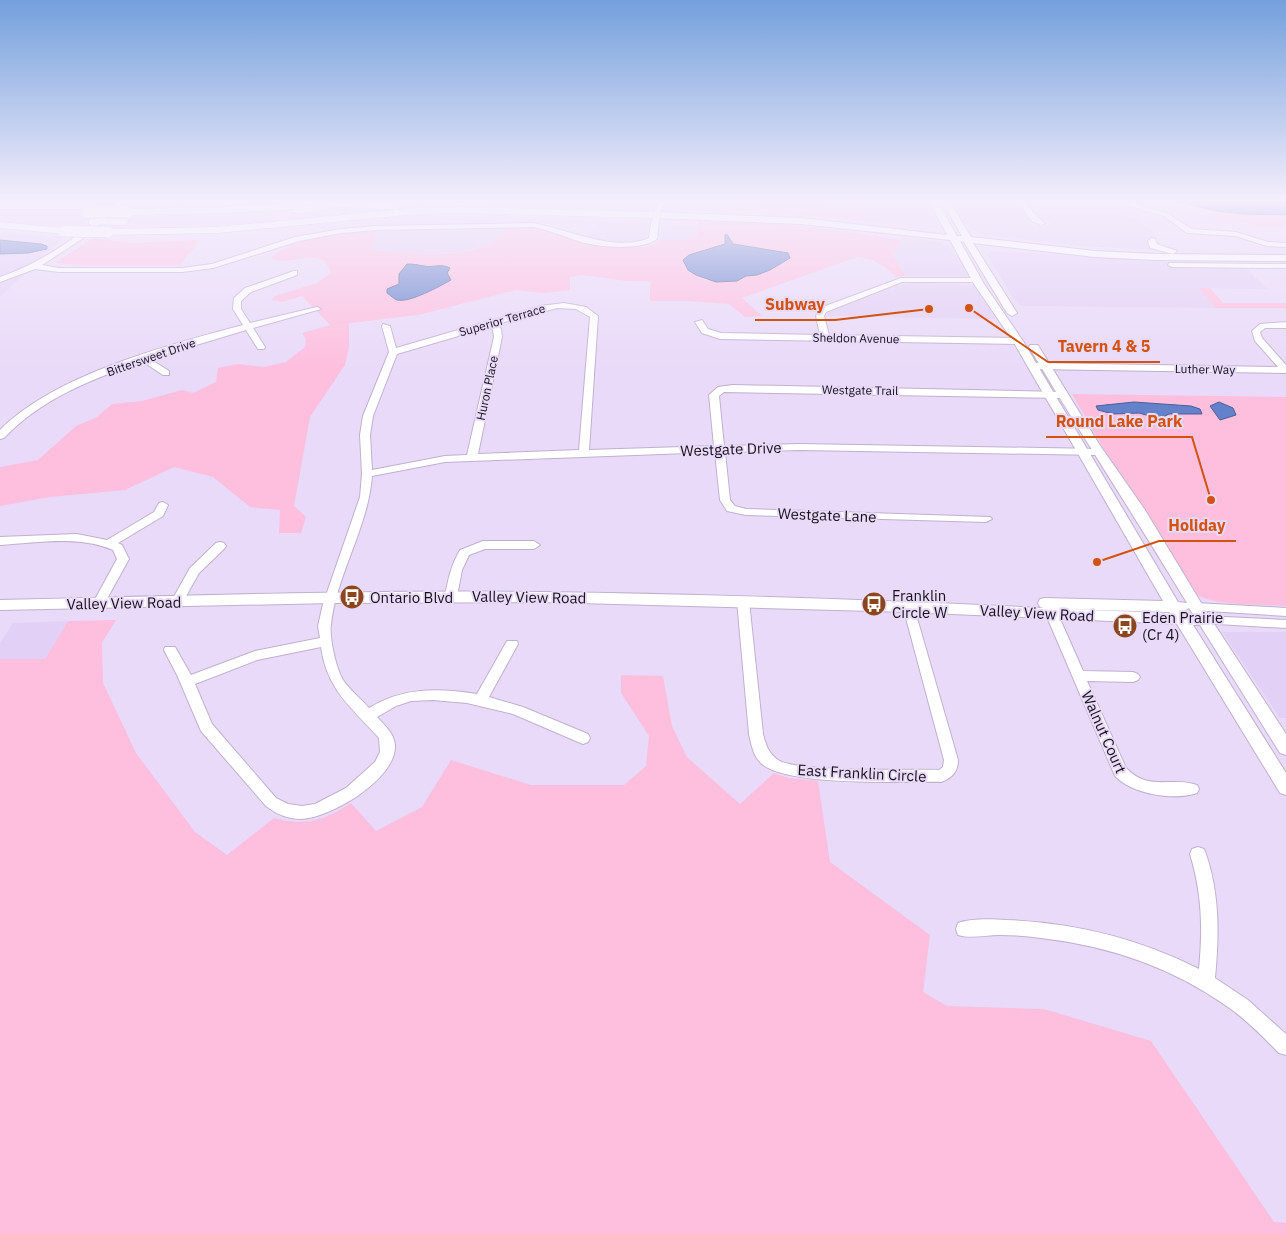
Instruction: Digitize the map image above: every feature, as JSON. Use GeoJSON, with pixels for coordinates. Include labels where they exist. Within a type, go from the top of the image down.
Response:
{"type":"FeatureCollection","features":[{"type":"Feature","properties":{"kind":"main road"},"geometry":{"type":"LineString","coordinates":[[964,257],[1018,341],[1040,366]]}},
{"type":"Feature","properties":{"kind":"main road"},"geometry":{"type":"LineString","coordinates":[[977,257],[1056,394],[1082,451],[1178,614],[1286,788]]}},
{"type":"Feature","properties":{"kind":"main road"},"geometry":{"type":"LineString","coordinates":[[981,257],[982,266]]}},
{"type":"Feature","properties":{"kind":"main road"},"geometry":{"type":"LineString","coordinates":[[1173,257],[1286,258]]}},
{"type":"Feature","properties":{"kind":"main road"},"geometry":{"type":"LineString","coordinates":[[1056,394],[1138,510],[1200,614],[1286,748]]}},
{"type":"Feature","properties":{"kind":"main road","name":"Valley View Road"},"geometry":{"type":"LineString","coordinates":[[0,605],[451,596],[743,601],[1200,614]]}},
{"type":"Feature","properties":{"kind":"street"},"geometry":{"type":"LineString","coordinates":[[0,280],[51,257]]}},
{"type":"Feature","properties":{"kind":"street"},"geometry":{"type":"LineString","coordinates":[[33,266],[58,270],[187,270],[244,257]]}},
{"type":"Feature","properties":{"kind":"street"},"geometry":{"type":"LineString","coordinates":[[1172,265],[1286,266]]}},
{"type":"Feature","properties":{"kind":"street"},"geometry":{"type":"LineString","coordinates":[[261,347],[237,309],[236,302],[239,297],[253,288],[294,273]]}},
{"type":"Feature","properties":{"kind":"street"},"geometry":{"type":"LineString","coordinates":[[825,337],[820,316],[823,310],[882,286],[901,280],[915,279],[977,280]]}},
{"type":"Feature","properties":{"kind":"street","name":"Superior Terrace"},"geometry":{"type":"LineString","coordinates":[[393,352],[544,308],[561,305],[578,306],[585,309],[594,316],[584,453]]}},
{"type":"Feature","properties":{"kind":"street","name":"Bittersweet Drive"},"geometry":{"type":"LineString","coordinates":[[0,436],[20,416],[50,396],[86,380],[174,347],[317,309]]}},
{"type":"Feature","properties":{"kind":"street","name":"Sheldon Avenue"},"geometry":{"type":"LineString","coordinates":[[699,322],[704,331],[714,335],[1018,341]]}},
{"type":"Feature","properties":{"kind":"street","name":"Huron Place"},"geometry":{"type":"LineString","coordinates":[[472,457],[498,337],[497,330],[490,323]]}},
{"type":"Feature","properties":{"kind":"street"},"geometry":{"type":"LineString","coordinates":[[1286,325],[1263,326],[1256,331],[1258,339],[1286,370]]}},
{"type":"Feature","properties":{"kind":"street"},"geometry":{"type":"LineString","coordinates":[[170,650],[187,682],[206,727],[271,802],[281,809],[293,812],[308,812],[322,809],[336,801],[379,768],[386,757],[389,746],[386,736],[338,683],[330,664],[325,642],[324,626],[365,497],[367,474],[365,435],[368,416],[393,352],[386,326]]}},
{"type":"Feature","properties":{"kind":"street"},"geometry":{"type":"LineString","coordinates":[[143,358],[166,373]]}},
{"type":"Feature","properties":{"kind":"street","name":"Luther Way"},"geometry":{"type":"LineString","coordinates":[[1040,366],[1286,370]]}},
{"type":"Feature","properties":{"kind":"street","name":"Westgate Trail"},"geometry":{"type":"LineString","coordinates":[[719,449],[713,398],[717,392],[727,388],[1056,394]]}},
{"type":"Feature","properties":{"kind":"street","name":"Westgate Drive"},"geometry":{"type":"LineString","coordinates":[[367,474],[437,460],[584,453],[816,447],[1098,452]]}},
{"type":"Feature","properties":{"kind":"street","name":"Westgate Lane"},"geometry":{"type":"LineString","coordinates":[[719,449],[726,504],[738,511],[986,519]]}},
{"type":"Feature","properties":{"kind":"street"},"geometry":{"type":"LineString","coordinates":[[110,543],[159,514],[163,505]]}},
{"type":"Feature","properties":{"kind":"street"},"geometry":{"type":"LineString","coordinates":[[0,541],[71,539],[110,543],[118,548],[123,559],[99,603]]}},
{"type":"Feature","properties":{"kind":"street"},"geometry":{"type":"LineString","coordinates":[[451,596],[456,570],[464,553],[483,545],[534,545]]}},
{"type":"Feature","properties":{"kind":"street"},"geometry":{"type":"LineString","coordinates":[[177,602],[194,571],[220,546]]}},
{"type":"Feature","properties":{"kind":"street","name":"East Franklin Circle"},"geometry":{"type":"LineString","coordinates":[[743,601],[756,734],[760,749],[765,758],[776,766],[812,773],[941,776],[952,767],[951,760],[908,607]]}},
{"type":"Feature","properties":{"kind":"street","name":"Walnut Court"},"geometry":{"type":"LineString","coordinates":[[1049,609],[1124,778],[1138,787],[1192,789]]}},
{"type":"Feature","properties":{"kind":"street","name":"Valley View Road"},"geometry":{"type":"LineString","coordinates":[[1200,614],[1286,612]]}},
{"type":"Feature","properties":{"kind":"street","name":"Valley View Road"},"geometry":{"type":"LineString","coordinates":[[1200,614],[1286,624]]}},
{"type":"Feature","properties":{"kind":"street"},"geometry":{"type":"LineString","coordinates":[[187,682],[255,656],[325,642]]}},
{"type":"Feature","properties":{"kind":"street"},"geometry":{"type":"LineString","coordinates":[[481,699],[512,644]]}},
{"type":"Feature","properties":{"kind":"street","name":"Walnut Court"},"geometry":{"type":"LineString","coordinates":[[1079,676],[1133,677]]}},
{"type":"Feature","properties":{"kind":"street"},"geometry":{"type":"LineString","coordinates":[[368,716],[392,702],[408,697],[442,695],[481,699],[518,710],[583,738]]}},
{"type":"Feature","properties":{"kind":"street"},"geometry":{"type":"LineString","coordinates":[[1198,854],[1206,877],[1211,901],[1212,925],[1206,982]]}},
{"type":"Feature","properties":{"kind":"street"},"geometry":{"type":"LineString","coordinates":[[964,929],[1024,928],[1064,932],[1105,941],[1153,955],[1181,967],[1236,1002],[1286,1046]]}},
{"type":"Feature","properties":{"kind":"shaded area"},"geometry":{"type":"Polygon","coordinates":[[[0,257],[43,257],[0,297],[0,257]]]}},
{"type":"Feature","properties":{"kind":"shaded area"},"geometry":{"type":"Polygon","coordinates":[[[65,257],[187,257],[180,265],[82,265],[55,263],[65,257]]]}},
{"type":"Feature","properties":{"kind":"shaded area"},"geometry":{"type":"Polygon","coordinates":[[[689,257],[685,258],[688,270],[705,280],[737,281],[746,276],[770,270],[789,257],[893,257],[906,276],[896,277],[878,263],[857,257],[742,298],[762,316],[745,317],[729,304],[650,301],[650,281],[627,281],[581,275],[570,277],[570,290],[543,293],[516,290],[418,315],[349,323],[349,347],[345,365],[310,417],[294,506],[306,517],[301,533],[279,533],[280,510],[250,507],[213,477],[174,467],[125,490],[50,497],[0,506],[0,467],[38,460],[76,426],[97,417],[112,404],[142,401],[182,390],[193,393],[216,382],[218,368],[238,364],[264,367],[286,362],[305,347],[306,339],[302,333],[330,325],[302,296],[282,302],[271,300],[275,296],[317,283],[331,273],[326,264],[320,259],[313,258],[279,261],[271,258],[689,257]],[[446,265],[423,266],[399,284],[387,289],[451,279],[447,273],[446,265]]]}},
{"type":"Feature","properties":{"kind":"shaded area"},"geometry":{"type":"Polygon","coordinates":[[[893,257],[957,257],[968,276],[906,276],[893,257]]]}},
{"type":"Feature","properties":{"kind":"shaded area"},"geometry":{"type":"Polygon","coordinates":[[[989,257],[1081,257],[1169,262],[1174,266],[1245,267],[1267,289],[1199,288],[1215,308],[1021,306],[1012,296],[989,257]]]}},
{"type":"Feature","properties":{"kind":"shaded area"},"geometry":{"type":"Polygon","coordinates":[[[913,283],[974,285],[996,319],[828,316],[833,309],[893,287],[913,283]]]}},
{"type":"Feature","properties":{"kind":"shaded area"},"geometry":{"type":"Polygon","coordinates":[[[1199,288],[1210,288],[1223,303],[1286,303],[1286,308],[1215,308],[1199,288]]]}},
{"type":"Feature","properties":{"kind":"shaded area"},"geometry":{"type":"Polygon","coordinates":[[[1072,394],[1286,397],[1286,606],[1224,602],[1201,597],[1193,592],[1117,472],[1072,394]]]}},
{"type":"Feature","properties":{"kind":"shaded area"},"geometry":{"type":"Polygon","coordinates":[[[116,620],[102,643],[103,683],[136,753],[195,832],[227,855],[274,818],[285,821],[305,822],[323,818],[351,803],[376,831],[422,807],[451,760],[531,785],[624,785],[646,766],[649,736],[621,693],[621,675],[663,676],[672,726],[687,757],[740,804],[774,773],[789,778],[818,781],[830,862],[930,935],[923,992],[947,1006],[1044,1009],[1151,1041],[1274,1222],[1286,1223],[1286,1234],[0,1234],[0,659],[45,659],[68,621],[116,620]]]}},
{"type":"Feature","properties":{"kind":"shaded area"},"geometry":{"type":"Polygon","coordinates":[[[68,621],[45,659],[0,659],[0,643],[13,623],[68,621]]]}},
{"type":"Feature","properties":{"kind":"shaded area"},"geometry":{"type":"Polygon","coordinates":[[[1222,632],[1286,632],[1286,718],[1280,718],[1222,632]]]}},
{"type":"Feature","properties":{"kind":"water"},"geometry":{"type":"Polygon","coordinates":[[[687,257],[790,258],[770,270],[757,275],[746,276],[737,281],[716,282],[688,270],[683,260],[687,257]]]}},
{"type":"Feature","properties":{"kind":"water"},"geometry":{"type":"Polygon","coordinates":[[[407,264],[450,268],[447,273],[451,280],[417,297],[397,300],[387,293],[387,289],[399,284],[399,274],[407,264]]]}},
{"type":"Feature","properties":{"kind":"water"},"geometry":{"type":"Polygon","coordinates":[[[1134,402],[1191,406],[1200,409],[1202,414],[1169,414],[1161,418],[1139,413],[1113,414],[1098,410],[1096,406],[1134,402]]]}},
{"type":"Feature","properties":{"kind":"water"},"geometry":{"type":"Polygon","coordinates":[[[1219,402],[1233,408],[1236,415],[1220,420],[1210,406],[1219,402]]]}},
{"type":"Feature","properties":{"kind":"place","name":"Tavern 4 & 5"},"geometry":{"type":"Point","coordinates":[969,308]}},
{"type":"Feature","properties":{"kind":"place","name":"Subway"},"geometry":{"type":"Point","coordinates":[929,309]}},
{"type":"Feature","properties":{"kind":"place","name":"Round Lake Park"},"geometry":{"type":"Point","coordinates":[1211,500]}},
{"type":"Feature","properties":{"kind":"place","name":"Holiday"},"geometry":{"type":"Point","coordinates":[1097,562]}},
{"type":"Feature","properties":{"kind":"place","name":"Ontario Blvd"},"geometry":{"type":"Point","coordinates":[352,597]}},
{"type":"Feature","properties":{"kind":"place","name":"Franklin Circle W"},"geometry":{"type":"Point","coordinates":[874,604]}},
{"type":"Feature","properties":{"kind":"place","name":"Eden Prairie (Cr 4)"},"geometry":{"type":"Point","coordinates":[1125,626]}}]}
